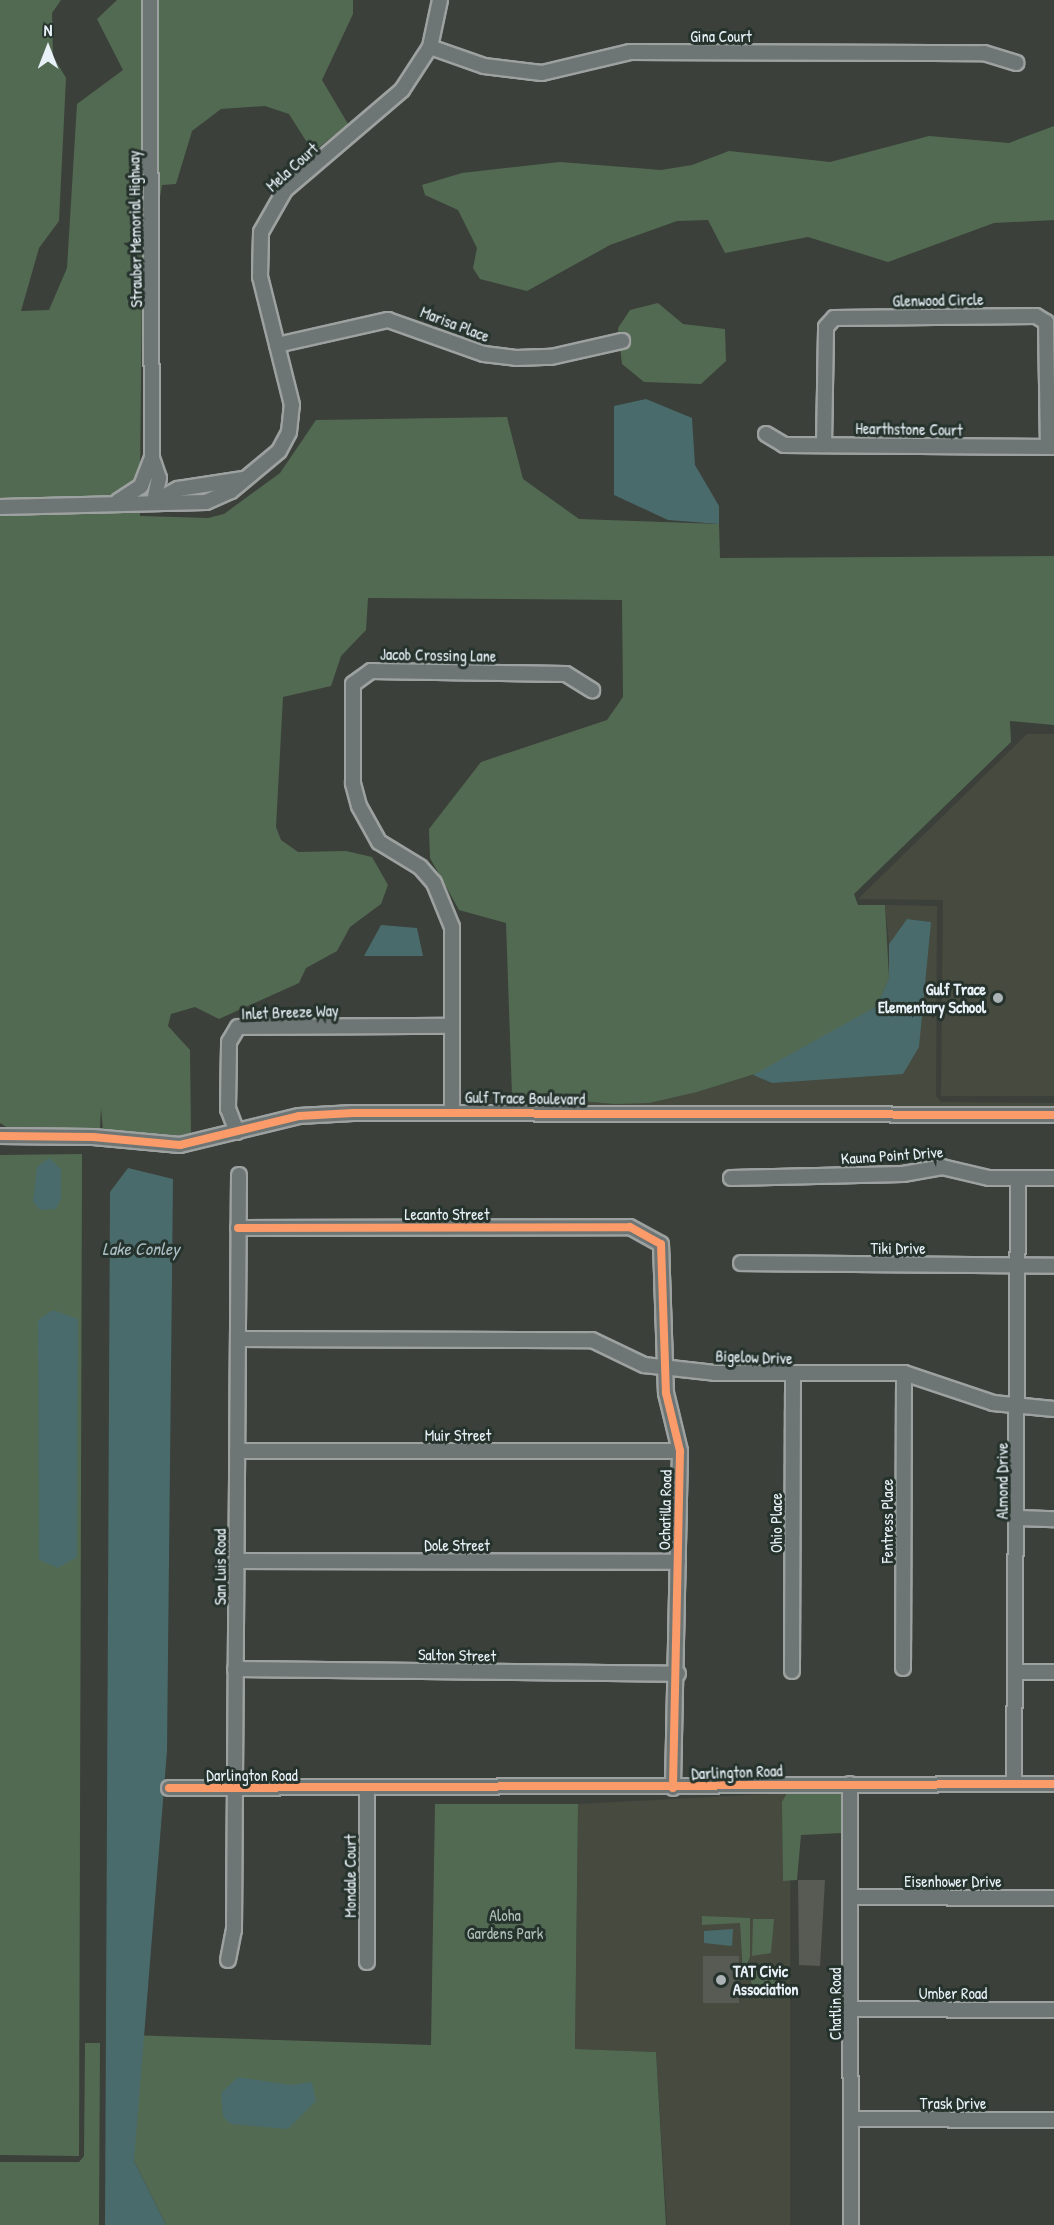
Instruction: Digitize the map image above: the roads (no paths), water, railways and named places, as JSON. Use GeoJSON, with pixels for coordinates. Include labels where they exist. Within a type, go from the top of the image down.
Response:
{"type":"FeatureCollection","features":[{"type":"Feature","properties":{"kind":"street","name":"Strauber Memorial Highway"},"geometry":{"type":"LineString","coordinates":[[150,0],[152,458],[159,478]]}},
{"type":"Feature","properties":{"kind":"street","name":"Mela Court"},"geometry":{"type":"LineString","coordinates":[[154,502],[206,502],[273,458],[289,432],[292,405],[258,259],[268,214],[285,190],[378,116],[430,47],[440,0]]}},
{"type":"Feature","properties":{"kind":"street","name":"Gina Court"},"geometry":{"type":"LineString","coordinates":[[430,47],[484,66],[542,73],[630,52],[984,53],[1017,63]]}},
{"type":"Feature","properties":{"kind":"street","name":"Glenwood Circle"},"geometry":{"type":"LineString","coordinates":[[824,445],[826,327],[834,318],[1036,316],[1046,322],[1051,447]]}},
{"type":"Feature","properties":{"kind":"street","name":"Marisa Place"},"geometry":{"type":"LineString","coordinates":[[277,345],[388,320],[484,354],[516,358],[551,357],[622,341]]}},
{"type":"Feature","properties":{"kind":"street","name":"Hearthstone Court"},"geometry":{"type":"LineString","coordinates":[[766,434],[784,445],[1051,447]]}},
{"type":"Feature","properties":{"kind":"street","name":"Strauber Memorial Highway"},"geometry":{"type":"LineString","coordinates":[[105,505],[136,492],[152,458]]}},
{"type":"Feature","properties":{"kind":"street"},"geometry":{"type":"LineString","coordinates":[[154,502],[159,478],[178,489]]}},
{"type":"Feature","properties":{"kind":"street","name":"Mela Court"},"geometry":{"type":"LineString","coordinates":[[154,502],[178,489],[243,479]]}},
{"type":"Feature","properties":{"kind":"street","name":"Strauber Memorial Highway"},"geometry":{"type":"LineString","coordinates":[[0,507],[154,502]]}},
{"type":"Feature","properties":{"kind":"street","name":"Jacob Crossing Lane"},"geometry":{"type":"LineString","coordinates":[[452,1111],[452,927],[434,883],[420,867],[379,842],[358,806],[353,684],[372,671],[566,674],[592,690]]}},
{"type":"Feature","properties":{"kind":"street","name":"Inlet Breeze Way"},"geometry":{"type":"LineString","coordinates":[[237,1132],[228,1109],[229,1042],[238,1027],[451,1026]]}},
{"type":"Feature","properties":{"kind":"street","name":"Gulf Trace Boulevard"},"geometry":{"type":"LineString","coordinates":[[0,1136],[93,1137],[180,1145],[326,1114],[452,1111],[1054,1115]]}},
{"type":"Feature","properties":{"kind":"street","name":"Kauna Point Drive"},"geometry":{"type":"LineString","coordinates":[[731,1178],[903,1174],[942,1167],[1018,1178],[1054,1178]]}},
{"type":"Feature","properties":{"kind":"street","name":"San Luis Road"},"geometry":{"type":"LineString","coordinates":[[228,1960],[234,1930],[239,1175]]}},
{"type":"Feature","properties":{"kind":"street","name":"Almond Drive"},"geometry":{"type":"LineString","coordinates":[[1014,1784],[1019,1408],[1018,1178]]}},
{"type":"Feature","properties":{"kind":"street","name":"Lecanto Street"},"geometry":{"type":"LineString","coordinates":[[238,1228],[630,1227],[654,1237]]}},
{"type":"Feature","properties":{"kind":"street","name":"Ochatilla Road"},"geometry":{"type":"LineString","coordinates":[[654,1237],[666,1255],[665,1364],[680,1451],[678,1674],[673,1788]]}},
{"type":"Feature","properties":{"kind":"street","name":"Tiki Drive"},"geometry":{"type":"LineString","coordinates":[[741,1263],[1054,1266]]}},
{"type":"Feature","properties":{"kind":"street","name":"Bigelow Drive"},"geometry":{"type":"LineString","coordinates":[[238,1339],[592,1340],[628,1360],[715,1373],[793,1375],[904,1373],[1019,1408],[1054,1409]]}},
{"type":"Feature","properties":{"kind":"street","name":"Fentress Place"},"geometry":{"type":"LineString","coordinates":[[903,1668],[904,1373]]}},
{"type":"Feature","properties":{"kind":"street","name":"Ohio Place"},"geometry":{"type":"LineString","coordinates":[[792,1671],[793,1375]]}},
{"type":"Feature","properties":{"kind":"street","name":"Muir Street"},"geometry":{"type":"LineString","coordinates":[[237,1451],[680,1451]]}},
{"type":"Feature","properties":{"kind":"street"},"geometry":{"type":"LineString","coordinates":[[1018,1518],[1054,1519]]}},
{"type":"Feature","properties":{"kind":"street","name":"Dole Street"},"geometry":{"type":"LineString","coordinates":[[236,1561],[678,1562]]}},
{"type":"Feature","properties":{"kind":"street","name":"Salton Street"},"geometry":{"type":"LineString","coordinates":[[236,1669],[678,1674]]}},
{"type":"Feature","properties":{"kind":"street"},"geometry":{"type":"LineString","coordinates":[[1017,1672],[1054,1672]]}},
{"type":"Feature","properties":{"kind":"street","name":"Darlington Road"},"geometry":{"type":"LineString","coordinates":[[169,1788],[673,1788],[850,1784],[1054,1784]]}},
{"type":"Feature","properties":{"kind":"street","name":"Chatlin Road"},"geometry":{"type":"LineString","coordinates":[[850,1784],[851,2225]]}},
{"type":"Feature","properties":{"kind":"street","name":"Mondale Court"},"geometry":{"type":"LineString","coordinates":[[367,1789],[367,1962]]}},
{"type":"Feature","properties":{"kind":"street","name":"Eisenhower Drive"},"geometry":{"type":"LineString","coordinates":[[851,1897],[1054,1898]]}},
{"type":"Feature","properties":{"kind":"street","name":"Umber Road"},"geometry":{"type":"LineString","coordinates":[[851,2009],[1054,2010]]}},
{"type":"Feature","properties":{"kind":"street","name":"Trask Drive"},"geometry":{"type":"LineString","coordinates":[[852,2119],[1054,2120]]}},
{"type":"Feature","properties":{"kind":"water"},"geometry":{"type":"Polygon","coordinates":[[[646,399],[692,418],[695,465],[719,506],[719,524],[668,520],[614,495],[614,406],[646,399]]]}},
{"type":"Feature","properties":{"kind":"water"},"geometry":{"type":"Polygon","coordinates":[[[907,919],[931,922],[919,1047],[903,1074],[772,1083],[753,1075],[877,1006],[889,978],[889,944],[907,919]]]}},
{"type":"Feature","properties":{"kind":"water"},"geometry":{"type":"Polygon","coordinates":[[[381,925],[417,928],[423,956],[364,956],[381,925]]]}},
{"type":"Feature","properties":{"kind":"water"},"geometry":{"type":"Polygon","coordinates":[[[49,1158],[61,1169],[61,1199],[56,1209],[40,1210],[33,1202],[37,1167],[49,1158]]]}},
{"type":"Feature","properties":{"kind":"water","name":"Lake Conley"},"geometry":{"type":"Polygon","coordinates":[[[128,1168],[173,1179],[167,1751],[134,2161],[166,2225],[105,2225],[110,1192],[128,1168]]]}},
{"type":"Feature","properties":{"kind":"water"},"geometry":{"type":"Polygon","coordinates":[[[53,1310],[78,1319],[77,1557],[58,1568],[39,1560],[38,1320],[53,1310]]]}},
{"type":"Feature","properties":{"kind":"water"},"geometry":{"type":"Polygon","coordinates":[[[733,1929],[732,1946],[704,1943],[704,1931],[733,1929]]]}},
{"type":"Feature","properties":{"kind":"water"},"geometry":{"type":"Polygon","coordinates":[[[238,2077],[291,2085],[312,2082],[316,2101],[288,2129],[231,2124],[223,2117],[221,2093],[238,2077]]]}},
{"type":"Feature","properties":{"kind":"place","name":"Gulf Trace Elementary School"},"geometry":{"type":"Point","coordinates":[998,998]}},
{"type":"Feature","properties":{"kind":"place","name":"TAT Civic Association"},"geometry":{"type":"Point","coordinates":[721,1980]}},
{"type":"Feature","properties":{"kind":"park label","name":"Aloha Gardens Park"},"geometry":{"type":"Point","coordinates":[505,1924]}}]}
